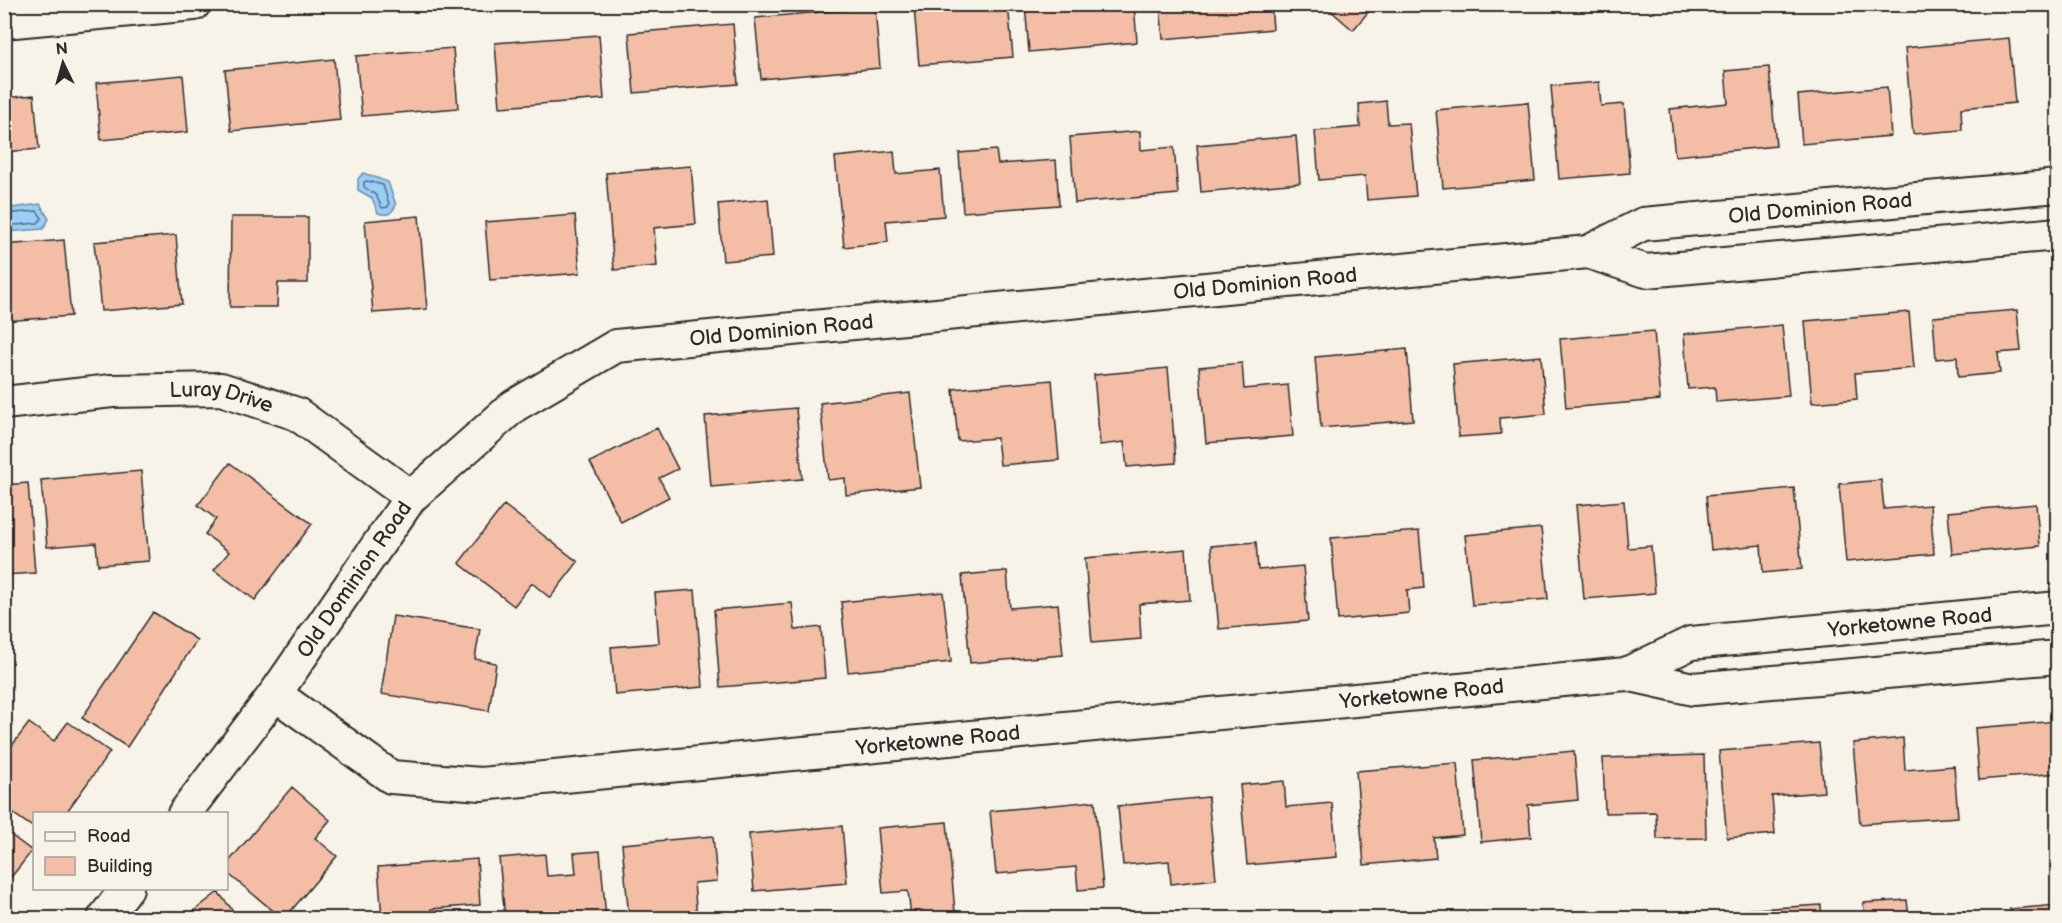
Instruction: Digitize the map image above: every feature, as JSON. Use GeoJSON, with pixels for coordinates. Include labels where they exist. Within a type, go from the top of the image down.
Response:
{"type":"FeatureCollection","features":[{"type":"Feature","properties":{"kind":"street"},"geometry":{"type":"LineString","coordinates":[[4,22],[194,4]]}},
{"type":"Feature","properties":{"kind":"street","name":"Old Dominion Road"},"geometry":{"type":"LineString","coordinates":[[185,812],[275,694],[411,497],[514,406],[616,346],[1588,252],[1643,224],[2058,186]]}},
{"type":"Feature","properties":{"kind":"street","name":"Old Dominion Road"},"geometry":{"type":"LineString","coordinates":[[1588,252],[1646,271],[2058,234]]}},
{"type":"Feature","properties":{"kind":"street","name":"Luray Drive"},"geometry":{"type":"LineString","coordinates":[[4,403],[112,391],[221,389],[297,414],[411,497]]}},
{"type":"Feature","properties":{"kind":"street","name":"Yorketowne Road"},"geometry":{"type":"LineString","coordinates":[[1626,674],[1691,643],[2058,608]]}},
{"type":"Feature","properties":{"kind":"street","name":"Yorketowne Road"},"geometry":{"type":"LineString","coordinates":[[275,694],[391,777],[481,784],[1626,674],[1693,689],[2058,657]]}},
{"type":"Feature","properties":{"kind":"street"},"geometry":{"type":"LineString","coordinates":[[104,918],[125,890]]}},
{"type":"Feature","properties":{"kind":"water"},"geometry":{"type":"Polygon","coordinates":[[[363,173],[388,182],[396,205],[391,212],[378,213],[372,198],[358,190],[358,179],[363,173]]]}},
{"type":"Feature","properties":{"kind":"water"},"geometry":{"type":"Polygon","coordinates":[[[40,204],[49,219],[43,229],[5,232],[5,209],[40,204]]]}},
{"type":"Feature","properties":{"kind":"building"},"geometry":{"type":"Polygon","coordinates":[[[947,4],[1008,4],[1013,57],[919,65],[914,7],[947,4]]]}},
{"type":"Feature","properties":{"kind":"building"},"geometry":{"type":"Polygon","coordinates":[[[1025,4],[1134,4],[1137,42],[1029,52],[1025,4]]]}},
{"type":"Feature","properties":{"kind":"building"},"geometry":{"type":"Polygon","coordinates":[[[1160,4],[1271,4],[1273,29],[1163,39],[1160,4]]]}},
{"type":"Feature","properties":{"kind":"building"},"geometry":{"type":"Polygon","coordinates":[[[1323,4],[1375,4],[1353,30],[1323,4]]]}},
{"type":"Feature","properties":{"kind":"building"},"geometry":{"type":"Polygon","coordinates":[[[1442,4],[1514,4],[1443,12],[1442,4]]]}},
{"type":"Feature","properties":{"kind":"building"},"geometry":{"type":"Polygon","coordinates":[[[875,7],[880,68],[761,79],[755,18],[875,7]]]}},
{"type":"Feature","properties":{"kind":"building"},"geometry":{"type":"Polygon","coordinates":[[[733,24],[738,84],[634,93],[629,33],[733,24]]]}},
{"type":"Feature","properties":{"kind":"building"},"geometry":{"type":"Polygon","coordinates":[[[599,35],[604,99],[500,107],[495,43],[599,35]]]}},
{"type":"Feature","properties":{"kind":"building"},"geometry":{"type":"Polygon","coordinates":[[[2009,38],[2015,103],[1961,108],[1962,130],[1913,134],[1905,48],[2009,38]]]}},
{"type":"Feature","properties":{"kind":"building"},"geometry":{"type":"Polygon","coordinates":[[[453,48],[458,108],[362,116],[356,56],[453,48]]]}},
{"type":"Feature","properties":{"kind":"building"},"geometry":{"type":"Polygon","coordinates":[[[334,59],[340,120],[231,131],[225,70],[334,59]]]}},
{"type":"Feature","properties":{"kind":"building"},"geometry":{"type":"Polygon","coordinates":[[[1769,67],[1776,146],[1675,156],[1670,109],[1728,103],[1725,71],[1769,67]]]}},
{"type":"Feature","properties":{"kind":"building"},"geometry":{"type":"Polygon","coordinates":[[[183,75],[188,132],[101,140],[96,83],[183,75]]]}},
{"type":"Feature","properties":{"kind":"building"},"geometry":{"type":"Polygon","coordinates":[[[1599,82],[1601,106],[1624,104],[1630,173],[1559,179],[1551,86],[1599,82]]]}},
{"type":"Feature","properties":{"kind":"building"},"geometry":{"type":"Polygon","coordinates":[[[1887,87],[1891,136],[1802,144],[1798,95],[1887,87]]]}},
{"type":"Feature","properties":{"kind":"building"},"geometry":{"type":"Polygon","coordinates":[[[34,95],[39,149],[4,152],[4,98],[34,95]]]}},
{"type":"Feature","properties":{"kind":"building"},"geometry":{"type":"Polygon","coordinates":[[[1386,101],[1388,124],[1409,123],[1416,196],[1367,200],[1365,176],[1319,180],[1315,131],[1360,127],[1359,104],[1386,101]]]}},
{"type":"Feature","properties":{"kind":"building"},"geometry":{"type":"Polygon","coordinates":[[[1528,102],[1535,180],[1443,188],[1436,110],[1528,102]]]}},
{"type":"Feature","properties":{"kind":"building"},"geometry":{"type":"Polygon","coordinates":[[[1140,131],[1141,150],[1174,147],[1178,194],[1075,203],[1070,137],[1140,131]]]}},
{"type":"Feature","properties":{"kind":"building"},"geometry":{"type":"Polygon","coordinates":[[[1296,136],[1300,183],[1201,192],[1197,145],[1296,136]]]}},
{"type":"Feature","properties":{"kind":"building"},"geometry":{"type":"Polygon","coordinates":[[[996,150],[998,164],[1056,160],[1059,205],[963,212],[959,153],[996,150]]]}},
{"type":"Feature","properties":{"kind":"building"},"geometry":{"type":"Polygon","coordinates":[[[894,151],[896,174],[940,170],[944,216],[886,221],[888,242],[844,247],[835,157],[894,151]]]}},
{"type":"Feature","properties":{"kind":"building"},"geometry":{"type":"Polygon","coordinates":[[[691,166],[696,224],[654,228],[657,266],[614,270],[606,173],[691,166]]]}},
{"type":"Feature","properties":{"kind":"building"},"geometry":{"type":"Polygon","coordinates":[[[768,199],[773,257],[723,261],[718,204],[768,199]]]}},
{"type":"Feature","properties":{"kind":"building"},"geometry":{"type":"Polygon","coordinates":[[[575,215],[580,273],[490,280],[485,222],[575,215]]]}},
{"type":"Feature","properties":{"kind":"building"},"geometry":{"type":"Polygon","coordinates":[[[419,216],[427,309],[373,313],[365,221],[419,216]]]}},
{"type":"Feature","properties":{"kind":"building"},"geometry":{"type":"Polygon","coordinates":[[[231,217],[308,217],[308,283],[278,283],[277,307],[230,307],[231,217]]]}},
{"type":"Feature","properties":{"kind":"building"},"geometry":{"type":"Polygon","coordinates":[[[176,235],[182,304],[101,311],[94,242],[176,235]]]}},
{"type":"Feature","properties":{"kind":"building"},"geometry":{"type":"Polygon","coordinates":[[[64,240],[71,316],[4,321],[4,245],[64,240]]]}},
{"type":"Feature","properties":{"kind":"building"},"geometry":{"type":"Polygon","coordinates":[[[2017,310],[2021,351],[1998,353],[2000,373],[1958,377],[1957,357],[1936,359],[1933,317],[2017,310]]]}},
{"type":"Feature","properties":{"kind":"building"},"geometry":{"type":"Polygon","coordinates":[[[1909,312],[1914,368],[1855,373],[1857,399],[1812,403],[1805,321],[1909,312]]]}},
{"type":"Feature","properties":{"kind":"building"},"geometry":{"type":"Polygon","coordinates":[[[1782,325],[1789,396],[1716,402],[1715,387],[1688,389],[1684,334],[1782,325]]]}},
{"type":"Feature","properties":{"kind":"building"},"geometry":{"type":"Polygon","coordinates":[[[1654,331],[1660,400],[1566,408],[1560,339],[1654,331]]]}},
{"type":"Feature","properties":{"kind":"building"},"geometry":{"type":"Polygon","coordinates":[[[1407,349],[1413,420],[1321,428],[1315,357],[1407,349]]]}},
{"type":"Feature","properties":{"kind":"building"},"geometry":{"type":"Polygon","coordinates":[[[1541,356],[1546,414],[1500,418],[1501,434],[1459,437],[1453,364],[1541,356]]]}},
{"type":"Feature","properties":{"kind":"building"},"geometry":{"type":"Polygon","coordinates":[[[1242,363],[1244,389],[1288,385],[1293,436],[1206,443],[1199,367],[1242,363]]]}},
{"type":"Feature","properties":{"kind":"building"},"geometry":{"type":"Polygon","coordinates":[[[1168,368],[1176,463],[1127,467],[1124,442],[1100,445],[1094,375],[1168,368]]]}},
{"type":"Feature","properties":{"kind":"building"},"geometry":{"type":"Polygon","coordinates":[[[1052,380],[1059,460],[1000,465],[997,438],[958,441],[953,389],[1052,380]]]}},
{"type":"Feature","properties":{"kind":"building"},"geometry":{"type":"Polygon","coordinates":[[[910,393],[920,487],[846,495],[845,478],[828,480],[820,403],[910,393]]]}},
{"type":"Feature","properties":{"kind":"building"},"geometry":{"type":"Polygon","coordinates":[[[796,408],[802,479],[711,487],[705,416],[796,408]]]}},
{"type":"Feature","properties":{"kind":"building"},"geometry":{"type":"Polygon","coordinates":[[[657,428],[678,469],[659,478],[669,497],[621,522],[590,462],[657,428]]]}},
{"type":"Feature","properties":{"kind":"building"},"geometry":{"type":"Polygon","coordinates":[[[230,463],[312,524],[255,600],[214,570],[229,552],[205,534],[216,519],[198,505],[230,463]]]}},
{"type":"Feature","properties":{"kind":"building"},"geometry":{"type":"Polygon","coordinates":[[[141,471],[149,561],[98,565],[96,543],[47,547],[41,480],[141,471]]]}},
{"type":"Feature","properties":{"kind":"building"},"geometry":{"type":"Polygon","coordinates":[[[1881,480],[1884,509],[1930,505],[1934,554],[1846,562],[1839,484],[1881,480]]]}},
{"type":"Feature","properties":{"kind":"building"},"geometry":{"type":"Polygon","coordinates":[[[28,483],[35,573],[4,575],[4,485],[28,483]]]}},
{"type":"Feature","properties":{"kind":"building"},"geometry":{"type":"Polygon","coordinates":[[[1794,488],[1802,569],[1763,573],[1761,545],[1711,550],[1706,496],[1794,488]]]}},
{"type":"Feature","properties":{"kind":"building"},"geometry":{"type":"Polygon","coordinates":[[[1624,501],[1628,548],[1651,546],[1655,593],[1584,599],[1576,505],[1624,501]]]}},
{"type":"Feature","properties":{"kind":"building"},"geometry":{"type":"Polygon","coordinates":[[[2036,504],[2040,546],[1952,554],[1948,512],[2036,504]]]}},
{"type":"Feature","properties":{"kind":"building"},"geometry":{"type":"Polygon","coordinates":[[[504,505],[578,562],[550,598],[532,583],[514,606],[459,563],[504,505]]]}},
{"type":"Feature","properties":{"kind":"building"},"geometry":{"type":"Polygon","coordinates":[[[1541,528],[1548,599],[1472,605],[1465,535],[1541,528]]]}},
{"type":"Feature","properties":{"kind":"building"},"geometry":{"type":"Polygon","coordinates":[[[1419,531],[1424,588],[1407,590],[1409,613],[1338,620],[1331,538],[1419,531]]]}},
{"type":"Feature","properties":{"kind":"building"},"geometry":{"type":"Polygon","coordinates":[[[1256,542],[1258,570],[1303,566],[1308,621],[1219,629],[1211,546],[1256,542]]]}},
{"type":"Feature","properties":{"kind":"building"},"geometry":{"type":"Polygon","coordinates":[[[1186,549],[1190,600],[1139,604],[1141,639],[1092,643],[1085,558],[1186,549]]]}},
{"type":"Feature","properties":{"kind":"building"},"geometry":{"type":"Polygon","coordinates":[[[1007,571],[1010,608],[1058,604],[1063,655],[970,663],[962,575],[1007,571]]]}},
{"type":"Feature","properties":{"kind":"building"},"geometry":{"type":"Polygon","coordinates":[[[695,590],[703,687],[615,695],[611,647],[659,643],[655,593],[695,590]]]}},
{"type":"Feature","properties":{"kind":"building"},"geometry":{"type":"Polygon","coordinates":[[[943,592],[951,662],[848,672],[841,602],[943,592]]]}},
{"type":"Feature","properties":{"kind":"building"},"geometry":{"type":"Polygon","coordinates":[[[792,603],[795,630],[821,627],[825,678],[720,687],[714,610],[792,603]]]}},
{"type":"Feature","properties":{"kind":"building"},"geometry":{"type":"Polygon","coordinates":[[[153,612],[197,640],[127,747],[82,718],[153,612]]]}},
{"type":"Feature","properties":{"kind":"building"},"geometry":{"type":"Polygon","coordinates":[[[393,616],[480,629],[475,659],[496,663],[489,711],[381,694],[393,616]]]}},
{"type":"Feature","properties":{"kind":"building"},"geometry":{"type":"Polygon","coordinates":[[[2058,721],[2058,773],[1979,780],[1975,728],[2058,721]]]}},
{"type":"Feature","properties":{"kind":"building"},"geometry":{"type":"Polygon","coordinates":[[[68,722],[110,752],[66,812],[33,812],[33,827],[4,807],[4,756],[29,723],[54,741],[68,722]]]}},
{"type":"Feature","properties":{"kind":"building"},"geometry":{"type":"Polygon","coordinates":[[[1903,738],[1905,770],[1954,766],[1958,817],[1860,824],[1853,743],[1903,738]]]}},
{"type":"Feature","properties":{"kind":"building"},"geometry":{"type":"Polygon","coordinates":[[[1819,743],[1824,792],[1772,796],[1775,834],[1727,838],[1719,751],[1819,743]]]}},
{"type":"Feature","properties":{"kind":"building"},"geometry":{"type":"Polygon","coordinates":[[[1574,751],[1578,800],[1528,805],[1531,837],[1481,842],[1474,760],[1574,751]]]}},
{"type":"Feature","properties":{"kind":"building"},"geometry":{"type":"Polygon","coordinates":[[[1704,755],[1706,838],[1657,839],[1656,812],[1605,813],[1603,758],[1704,755]]]}},
{"type":"Feature","properties":{"kind":"building"},"geometry":{"type":"Polygon","coordinates":[[[1457,763],[1463,835],[1434,838],[1436,858],[1364,865],[1356,771],[1457,763]]]}},
{"type":"Feature","properties":{"kind":"building"},"geometry":{"type":"Polygon","coordinates":[[[1284,781],[1286,807],[1332,803],[1337,857],[1247,865],[1240,785],[1284,781]]]}},
{"type":"Feature","properties":{"kind":"building"},"geometry":{"type":"Polygon","coordinates":[[[292,787],[330,820],[315,838],[337,856],[285,918],[282,918],[228,874],[228,863],[292,787]]]}},
{"type":"Feature","properties":{"kind":"building"},"geometry":{"type":"Polygon","coordinates":[[[1208,797],[1216,879],[1171,884],[1169,861],[1123,865],[1118,806],[1208,797]]]}},
{"type":"Feature","properties":{"kind":"building"},"geometry":{"type":"Polygon","coordinates":[[[1095,801],[1103,888],[1078,890],[1076,867],[996,874],[990,811],[1095,801]]]}},
{"type":"Feature","properties":{"kind":"building"},"geometry":{"type":"Polygon","coordinates":[[[947,822],[955,912],[911,916],[908,891],[883,893],[877,828],[947,822]]]}},
{"type":"Feature","properties":{"kind":"building"},"geometry":{"type":"Polygon","coordinates":[[[842,826],[847,883],[754,891],[749,834],[842,826]]]}},
{"type":"Feature","properties":{"kind":"building"},"geometry":{"type":"Polygon","coordinates":[[[4,830],[32,851],[4,886],[4,830]]]}},
{"type":"Feature","properties":{"kind":"building"},"geometry":{"type":"Polygon","coordinates":[[[713,836],[717,881],[694,883],[697,918],[629,918],[622,844],[713,836]]]}},
{"type":"Feature","properties":{"kind":"building"},"geometry":{"type":"Polygon","coordinates":[[[600,851],[606,918],[505,918],[499,858],[545,854],[547,876],[576,874],[574,853],[600,851]]]}},
{"type":"Feature","properties":{"kind":"building"},"geometry":{"type":"Polygon","coordinates":[[[477,859],[480,905],[431,909],[432,918],[382,918],[378,867],[477,859]]]}},
{"type":"Feature","properties":{"kind":"building"},"geometry":{"type":"Polygon","coordinates":[[[218,892],[239,918],[185,918],[218,892]]]}},
{"type":"Feature","properties":{"kind":"building"},"geometry":{"type":"Polygon","coordinates":[[[1907,900],[1909,918],[1865,918],[1863,903],[1907,900]]]}},
{"type":"Feature","properties":{"kind":"building"},"geometry":{"type":"Polygon","coordinates":[[[1821,905],[1822,918],[1742,918],[1741,910],[1821,905]]]}},
{"type":"Feature","properties":{"kind":"building"},"geometry":{"type":"Polygon","coordinates":[[[2058,905],[2058,918],[2011,918],[2010,909],[2058,905]]]}}]}
